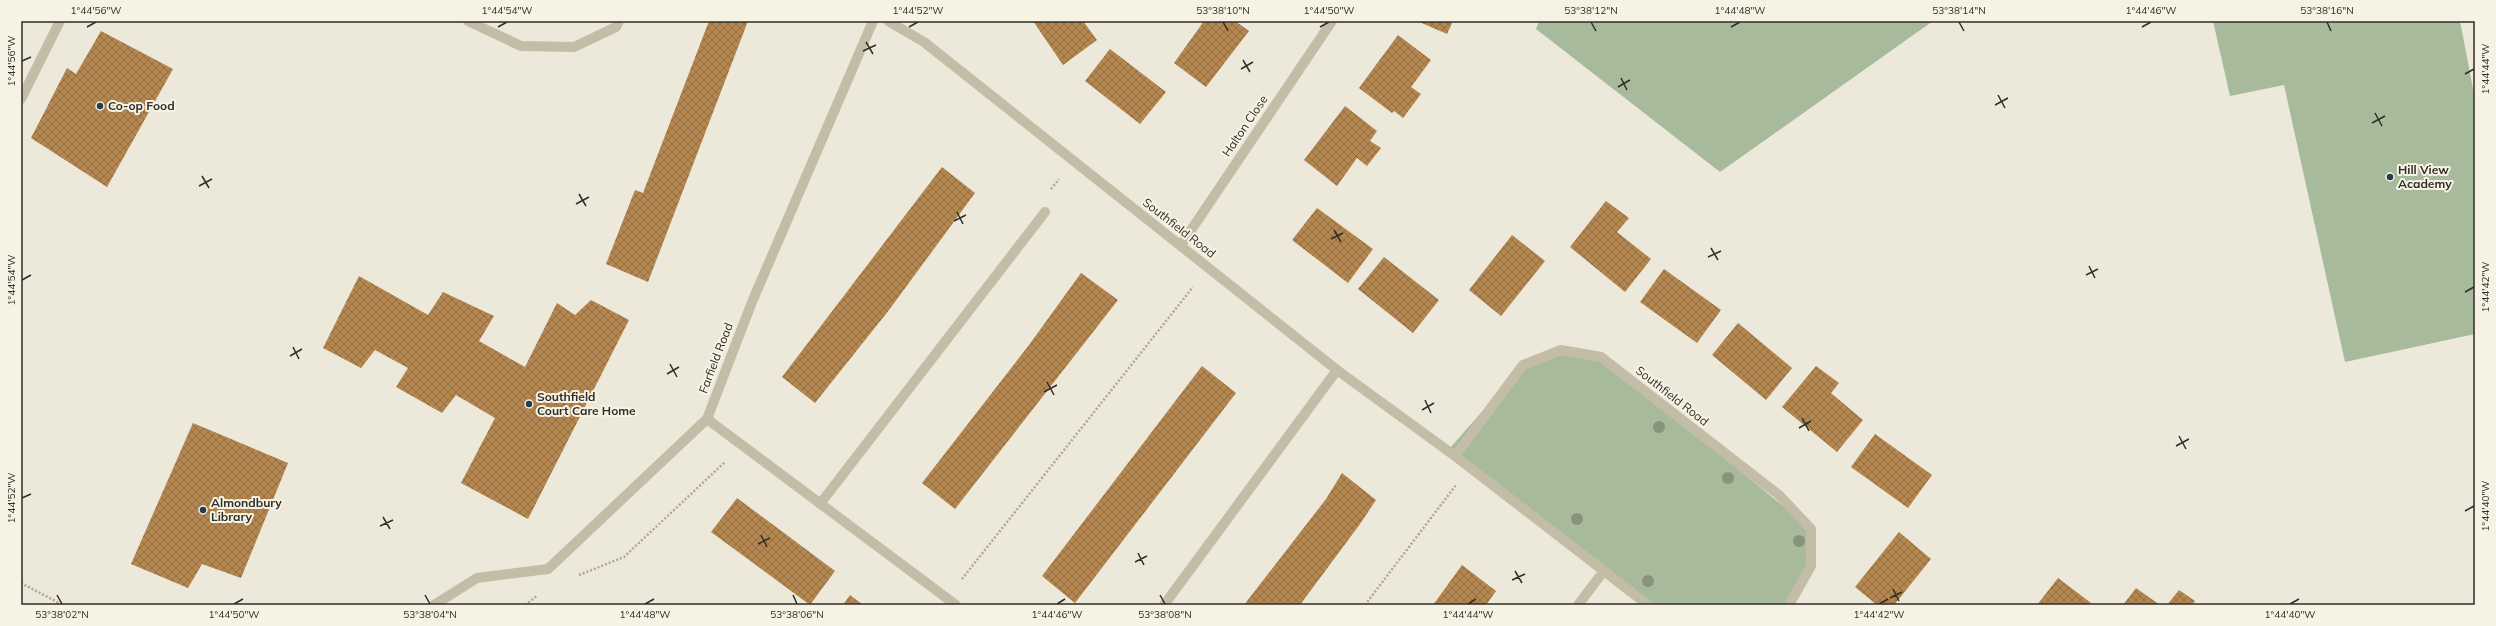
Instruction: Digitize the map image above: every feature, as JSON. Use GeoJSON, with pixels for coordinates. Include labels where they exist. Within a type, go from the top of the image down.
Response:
{"type":"FeatureCollection","features":[{"type":"Feature","properties":{"kind":"street"},"geometry":{"type":"LineString","coordinates":[[21,99],[60,21]]}},
{"type":"Feature","properties":{"kind":"street"},"geometry":{"type":"LineString","coordinates":[[468,21],[521,46],[574,47],[616,27],[619,21]]}},
{"type":"Feature","properties":{"kind":"street","name":"Farfield Road"},"geometry":{"type":"LineString","coordinates":[[707,419],[752,302],[873,21]]}},
{"type":"Feature","properties":{"kind":"street","name":"Southfield Road"},"geometry":{"type":"LineString","coordinates":[[888,21],[924,42],[1337,370],[1455,456],[1603,572],[1648,605]]}},
{"type":"Feature","properties":{"kind":"street","name":"Halton Close"},"geometry":{"type":"LineString","coordinates":[[1181,245],[1332,21]]}},
{"type":"Feature","properties":{"kind":"street"},"geometry":{"type":"LineString","coordinates":[[820,504],[1044,212]]}},
{"type":"Feature","properties":{"kind":"street","name":"Southfield Road"},"geometry":{"type":"LineString","coordinates":[[1455,456],[1523,365],[1561,350],[1601,357],[1779,495],[1812,529],[1811,566],[1789,605]]}},
{"type":"Feature","properties":{"kind":"street"},"geometry":{"type":"LineString","coordinates":[[1164,605],[1337,370]]}},
{"type":"Feature","properties":{"kind":"street"},"geometry":{"type":"LineString","coordinates":[[434,605],[477,578],[548,569],[707,419],[956,605]]}},
{"type":"Feature","properties":{"kind":"street"},"geometry":{"type":"LineString","coordinates":[[1578,605],[1603,572]]}},
{"type":"Feature","properties":{"kind":"path"},"geometry":{"type":"LineString","coordinates":[[1044,212],[1051,189],[1074,161]]}},
{"type":"Feature","properties":{"kind":"path"},"geometry":{"type":"LineString","coordinates":[[947,598],[1208,268]]}},
{"type":"Feature","properties":{"kind":"path"},"geometry":{"type":"LineString","coordinates":[[573,577],[624,557],[742,445]]}},
{"type":"Feature","properties":{"kind":"path"},"geometry":{"type":"LineString","coordinates":[[1365,605],[1470,468]]}},
{"type":"Feature","properties":{"kind":"path"},"geometry":{"type":"LineString","coordinates":[[21,583],[63,605]]}},
{"type":"Feature","properties":{"kind":"path"},"geometry":{"type":"LineString","coordinates":[[525,605],[542,592]]}},
{"type":"Feature","properties":{"kind":"green space"},"geometry":{"type":"Polygon","coordinates":[[[1539,21],[1933,21],[1720,172],[1536,29],[1539,21]]]}},
{"type":"Feature","properties":{"kind":"green space","name":"Hill View Academy"},"geometry":{"type":"Polygon","coordinates":[[[2213,21],[2460,21],[2475,99],[2475,334],[2345,362],[2284,85],[2230,96],[2213,21]]]}},
{"type":"Feature","properties":{"kind":"green space"},"geometry":{"type":"Polygon","coordinates":[[[1561,350],[1601,357],[1811,529],[1811,566],[1789,605],[1648,605],[1450,448],[1523,365],[1561,350]]]}},
{"type":"Feature","properties":{"kind":"building"},"geometry":{"type":"Polygon","coordinates":[[[709,21],[748,21],[648,282],[606,264],[635,190],[643,193],[709,21]]]}},
{"type":"Feature","properties":{"kind":"building"},"geometry":{"type":"Polygon","coordinates":[[[1033,21],[1083,21],[1097,40],[1063,65],[1033,21]]]}},
{"type":"Feature","properties":{"kind":"building"},"geometry":{"type":"Polygon","coordinates":[[[1204,21],[1235,21],[1249,31],[1206,87],[1174,63],[1204,21]]]}},
{"type":"Feature","properties":{"kind":"building"},"geometry":{"type":"Polygon","coordinates":[[[1417,21],[1453,21],[1447,34],[1417,21]]]}},
{"type":"Feature","properties":{"kind":"building","name":"Co-op Food"},"geometry":{"type":"Polygon","coordinates":[[[101,31],[173,69],[107,187],[31,138],[67,68],[76,74],[101,31]]]}},
{"type":"Feature","properties":{"kind":"building"},"geometry":{"type":"Polygon","coordinates":[[[1398,35],[1431,60],[1411,87],[1421,94],[1403,118],[1394,111],[1392,113],[1359,88],[1398,35]]]}},
{"type":"Feature","properties":{"kind":"building"},"geometry":{"type":"Polygon","coordinates":[[[1110,49],[1166,92],[1140,124],[1085,81],[1110,49]]]}},
{"type":"Feature","properties":{"kind":"building"},"geometry":{"type":"Polygon","coordinates":[[[1345,106],[1377,131],[1370,141],[1381,148],[1367,166],[1357,158],[1337,186],[1304,160],[1345,106]]]}},
{"type":"Feature","properties":{"kind":"building"},"geometry":{"type":"Polygon","coordinates":[[[942,167],[975,193],[889,310],[815,403],[782,377],[942,167]]]}},
{"type":"Feature","properties":{"kind":"building"},"geometry":{"type":"Polygon","coordinates":[[[1606,201],[1629,218],[1617,232],[1651,259],[1625,292],[1570,247],[1606,201]]]}},
{"type":"Feature","properties":{"kind":"building"},"geometry":{"type":"Polygon","coordinates":[[[1317,208],[1373,249],[1348,283],[1292,240],[1317,208]]]}},
{"type":"Feature","properties":{"kind":"building"},"geometry":{"type":"Polygon","coordinates":[[[1512,235],[1545,261],[1501,316],[1469,290],[1512,235]]]}},
{"type":"Feature","properties":{"kind":"building"},"geometry":{"type":"Polygon","coordinates":[[[1384,257],[1439,300],[1413,333],[1358,289],[1384,257]]]}},
{"type":"Feature","properties":{"kind":"building"},"geometry":{"type":"Polygon","coordinates":[[[1664,269],[1721,310],[1697,343],[1640,302],[1664,269]]]}},
{"type":"Feature","properties":{"kind":"building"},"geometry":{"type":"Polygon","coordinates":[[[1081,273],[1118,300],[955,509],[922,483],[1029,345],[1081,273]]]}},
{"type":"Feature","properties":{"kind":"building","name":"Southfield Court Care Home"},"geometry":{"type":"Polygon","coordinates":[[[359,276],[428,315],[443,292],[494,316],[479,341],[525,367],[557,303],[575,315],[591,300],[629,320],[528,519],[461,483],[495,418],[456,395],[442,413],[396,387],[408,368],[375,350],[361,368],[323,348],[359,276]]]}},
{"type":"Feature","properties":{"kind":"building"},"geometry":{"type":"Polygon","coordinates":[[[1738,323],[1792,368],[1766,400],[1712,355],[1738,323]]]}},
{"type":"Feature","properties":{"kind":"building"},"geometry":{"type":"Polygon","coordinates":[[[1202,366],[1236,393],[1075,603],[1042,576],[1202,366]]]}},
{"type":"Feature","properties":{"kind":"building"},"geometry":{"type":"Polygon","coordinates":[[[1816,366],[1839,383],[1831,393],[1863,420],[1837,452],[1782,407],[1816,366]]]}},
{"type":"Feature","properties":{"kind":"building"},"geometry":{"type":"Polygon","coordinates":[[[193,423],[288,463],[241,578],[202,564],[188,588],[131,564],[193,423]]]}},
{"type":"Feature","properties":{"kind":"building"},"geometry":{"type":"Polygon","coordinates":[[[1875,434],[1932,475],[1908,508],[1851,467],[1875,434]]]}},
{"type":"Feature","properties":{"kind":"building"},"geometry":{"type":"Polygon","coordinates":[[[1342,473],[1376,500],[1300,605],[1244,605],[1326,499],[1342,473]]]}},
{"type":"Feature","properties":{"kind":"building"},"geometry":{"type":"Polygon","coordinates":[[[737,498],[835,571],[810,605],[711,532],[737,498]]]}},
{"type":"Feature","properties":{"kind":"building"},"geometry":{"type":"Polygon","coordinates":[[[1899,532],[1931,559],[1894,605],[1877,605],[1855,587],[1899,532]]]}},
{"type":"Feature","properties":{"kind":"building"},"geometry":{"type":"Polygon","coordinates":[[[1462,565],[1496,591],[1486,605],[1433,605],[1462,565]]]}},
{"type":"Feature","properties":{"kind":"building"},"geometry":{"type":"Polygon","coordinates":[[[2058,578],[2091,603],[2089,605],[2037,605],[2058,578]]]}},
{"type":"Feature","properties":{"kind":"building"},"geometry":{"type":"Polygon","coordinates":[[[2136,588],[2160,605],[2123,605],[2136,588]]]}},
{"type":"Feature","properties":{"kind":"building"},"geometry":{"type":"Polygon","coordinates":[[[2179,590],[2195,601],[2192,605],[2167,605],[2179,590]]]}},
{"type":"Feature","properties":{"kind":"building"},"geometry":{"type":"Polygon","coordinates":[[[850,595],[863,605],[843,605],[850,595]]]}},
{"type":"Feature","properties":{"kind":"place","name":"Co-op Food"},"geometry":{"type":"Point","coordinates":[100,106]}},
{"type":"Feature","properties":{"kind":"place","name":"Hill View Academy"},"geometry":{"type":"Point","coordinates":[2390,177]}},
{"type":"Feature","properties":{"kind":"place","name":"Southfield Court Care Home"},"geometry":{"type":"Point","coordinates":[529,404]}},
{"type":"Feature","properties":{"kind":"place","name":"Almondbury Library"},"geometry":{"type":"Point","coordinates":[203,510]}}]}
